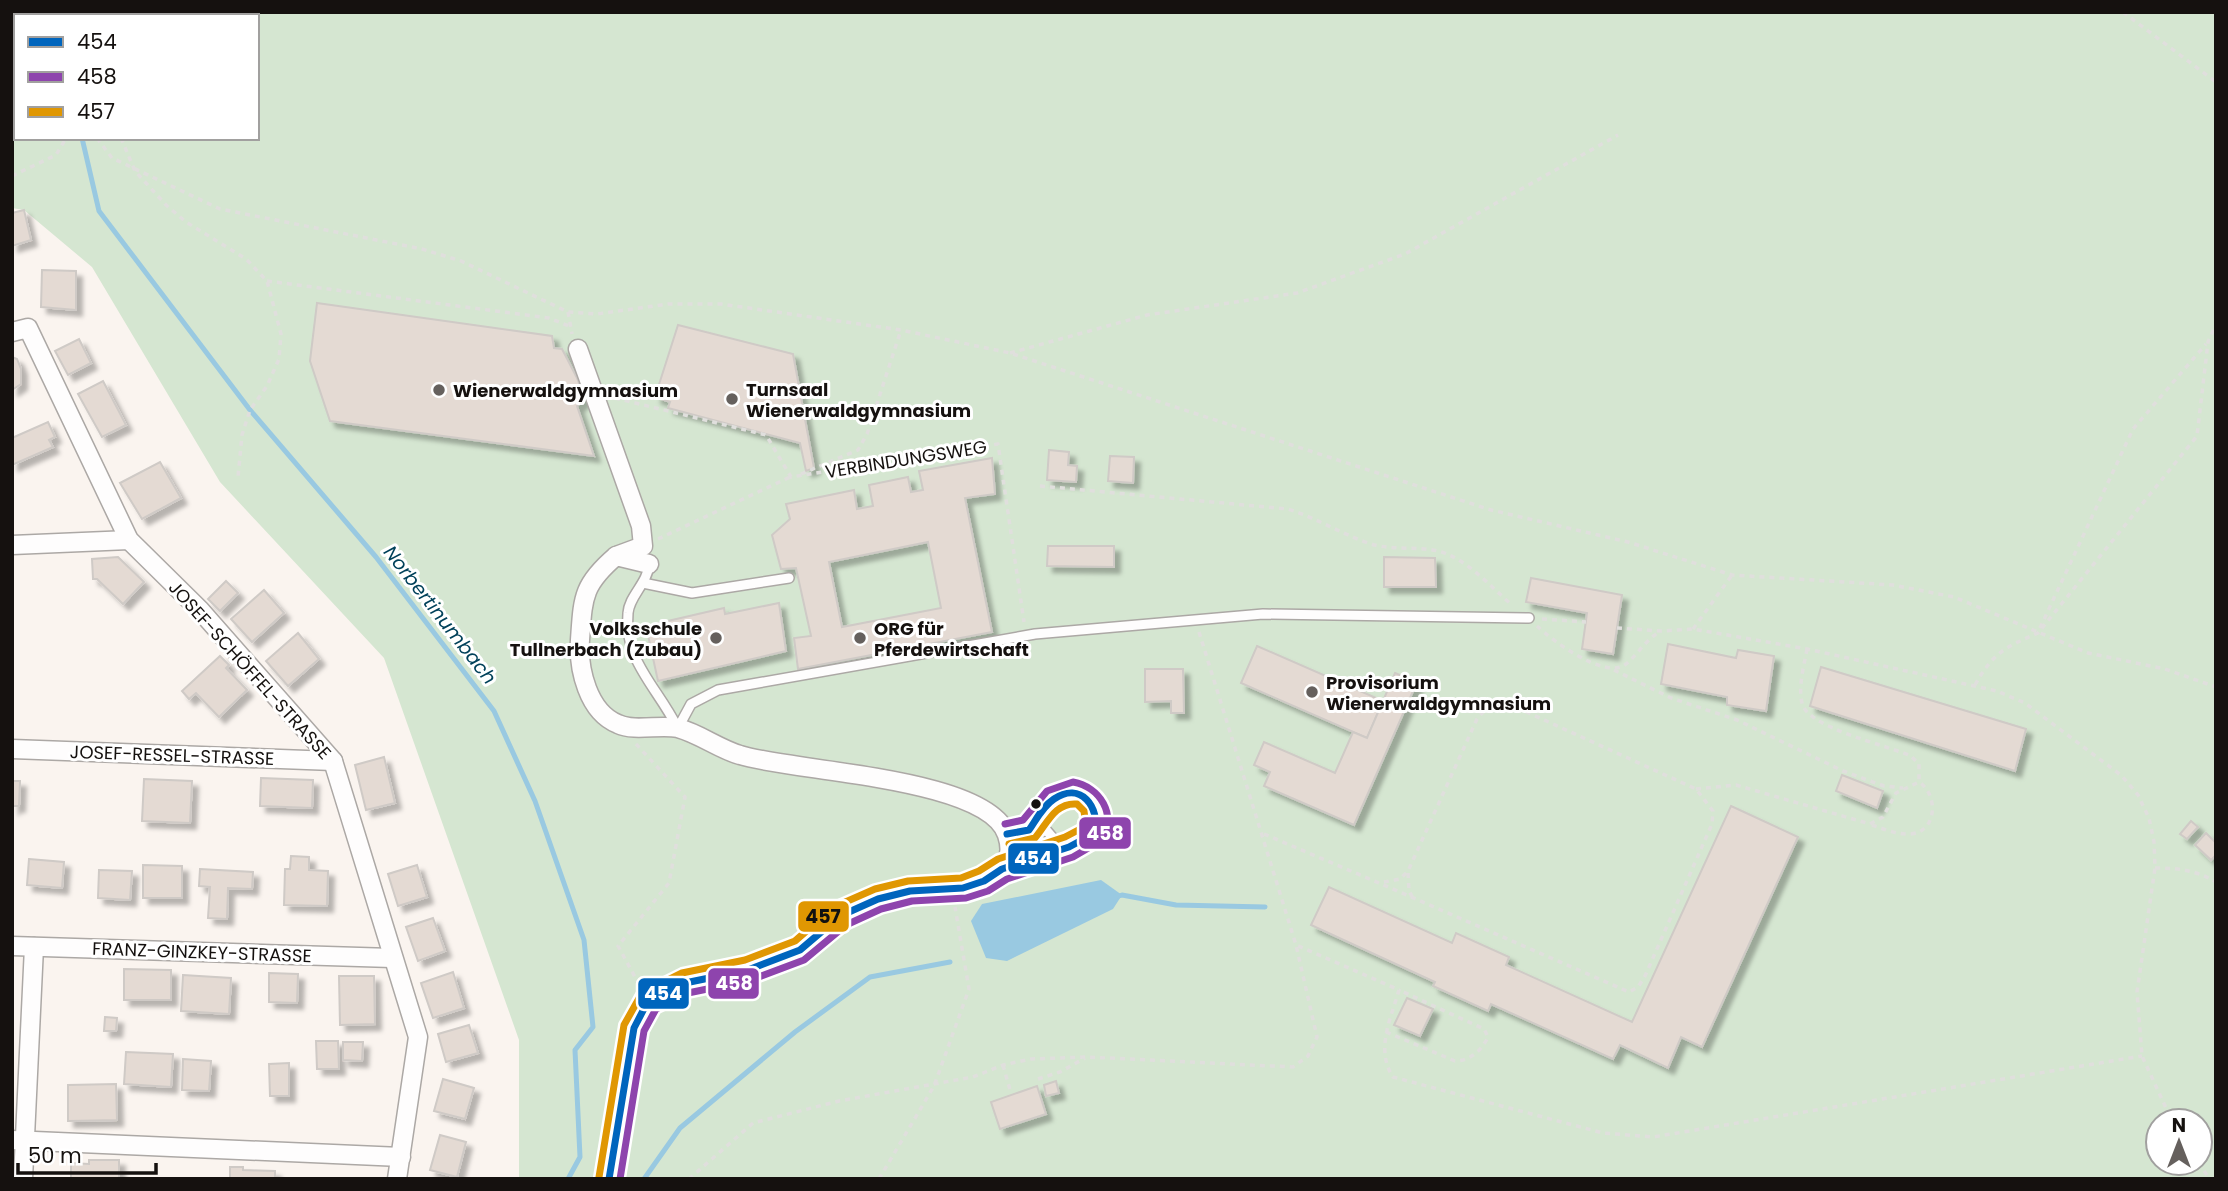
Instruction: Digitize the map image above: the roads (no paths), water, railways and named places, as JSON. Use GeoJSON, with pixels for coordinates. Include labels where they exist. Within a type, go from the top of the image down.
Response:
{"type":"FeatureCollection","features":[{"type":"Feature","properties":{"kind":"street","name":"JOSEF-SCHÖFFEL-STRASSE"},"geometry":{"type":"LineString","coordinates":[[12,332],[28,328],[129,540],[200,610],[333,761],[418,1037],[397,1179]]}},
{"type":"Feature","properties":{"kind":"street"},"geometry":{"type":"LineString","coordinates":[[578,349],[636,506],[643,547],[616,556],[601,569],[583,594],[579,654],[590,700],[618,724],[678,728],[739,755],[787,765],[871,775],[953,797],[986,810],[998,819],[1007,834],[1009,856],[1002,869],[984,881],[963,888],[910,891],[878,899],[840,916],[800,950],[748,970],[685,983],[648,1001],[634,1028],[609,1179]]}},
{"type":"Feature","properties":{"kind":"street"},"geometry":{"type":"LineString","coordinates":[[12,545],[129,540]]}},
{"type":"Feature","properties":{"kind":"street"},"geometry":{"type":"LineString","coordinates":[[616,556],[649,564]]}},
{"type":"Feature","properties":{"kind":"street","name":"JOSEF-RESSEL-STRASSE"},"geometry":{"type":"LineString","coordinates":[[12,749],[333,761]]}},
{"type":"Feature","properties":{"kind":"street","name":"FRANZ-GINZKEY-STRASSE"},"geometry":{"type":"LineString","coordinates":[[12,946],[392,958]]}},
{"type":"Feature","properties":{"kind":"street"},"geometry":{"type":"LineString","coordinates":[[23,1179],[19,1140],[34,947]]}},
{"type":"Feature","properties":{"kind":"street"},"geometry":{"type":"LineString","coordinates":[[19,1140],[401,1157]]}},
{"type":"Feature","properties":{"kind":"lane"},"geometry":{"type":"LineString","coordinates":[[649,564],[649,574],[627,611],[629,638],[635,664],[660,696],[678,728]]}},
{"type":"Feature","properties":{"kind":"lane"},"geometry":{"type":"LineString","coordinates":[[643,583],[692,593],[789,578]]}},
{"type":"Feature","properties":{"kind":"lane"},"geometry":{"type":"LineString","coordinates":[[678,728],[691,704],[718,690],[1035,634],[1263,614],[1529,618]]}},
{"type":"Feature","properties":{"kind":"lane"},"geometry":{"type":"LineString","coordinates":[[1002,869],[1069,847],[1095,832],[1100,820],[1098,810],[1090,799],[1075,794],[1063,795],[1054,799],[1029,830]]}},
{"type":"Feature","properties":{"kind":"lane"},"geometry":{"type":"LineString","coordinates":[[1007,834],[1029,830],[1047,831],[1053,838],[1041,854]]}},
{"type":"Feature","properties":{"kind":"water"},"geometry":{"type":"Polygon","coordinates":[[[1101,880],[1122,895],[1113,909],[1007,961],[986,958],[971,921],[982,904],[1101,880]]]}},
{"type":"Feature","properties":{"kind":"waterway","name":"Norbertinumbach"},"geometry":{"type":"LineString","coordinates":[[82,140],[99,211],[250,410],[376,557],[494,711],[535,801],[584,940],[593,1027],[575,1050],[580,1157],[568,1179]]}},
{"type":"Feature","properties":{"kind":"waterway"},"geometry":{"type":"LineString","coordinates":[[1116,897],[1122,895],[1176,905],[1265,907]]}},
{"type":"Feature","properties":{"kind":"waterway"},"geometry":{"type":"LineString","coordinates":[[644,1179],[680,1128],[795,1032],[870,977],[950,962]]}},
{"type":"Feature","properties":{"kind":"place","name":"Wienerwaldgymnasium"},"geometry":{"type":"Point","coordinates":[439,390]}},
{"type":"Feature","properties":{"kind":"place","name":"Turnsaal Wienerwaldgymnasium"},"geometry":{"type":"Point","coordinates":[732,399]}},
{"type":"Feature","properties":{"kind":"place","name":"Volksschule Tullnerbach (Zubau)"},"geometry":{"type":"Point","coordinates":[716,638]}},
{"type":"Feature","properties":{"kind":"place","name":"ORG für Pferdewirtschaft"},"geometry":{"type":"Point","coordinates":[860,638]}},
{"type":"Feature","properties":{"kind":"place","name":"Provisorium Wienerwaldgymnasium"},"geometry":{"type":"Point","coordinates":[1312,692]}}]}
